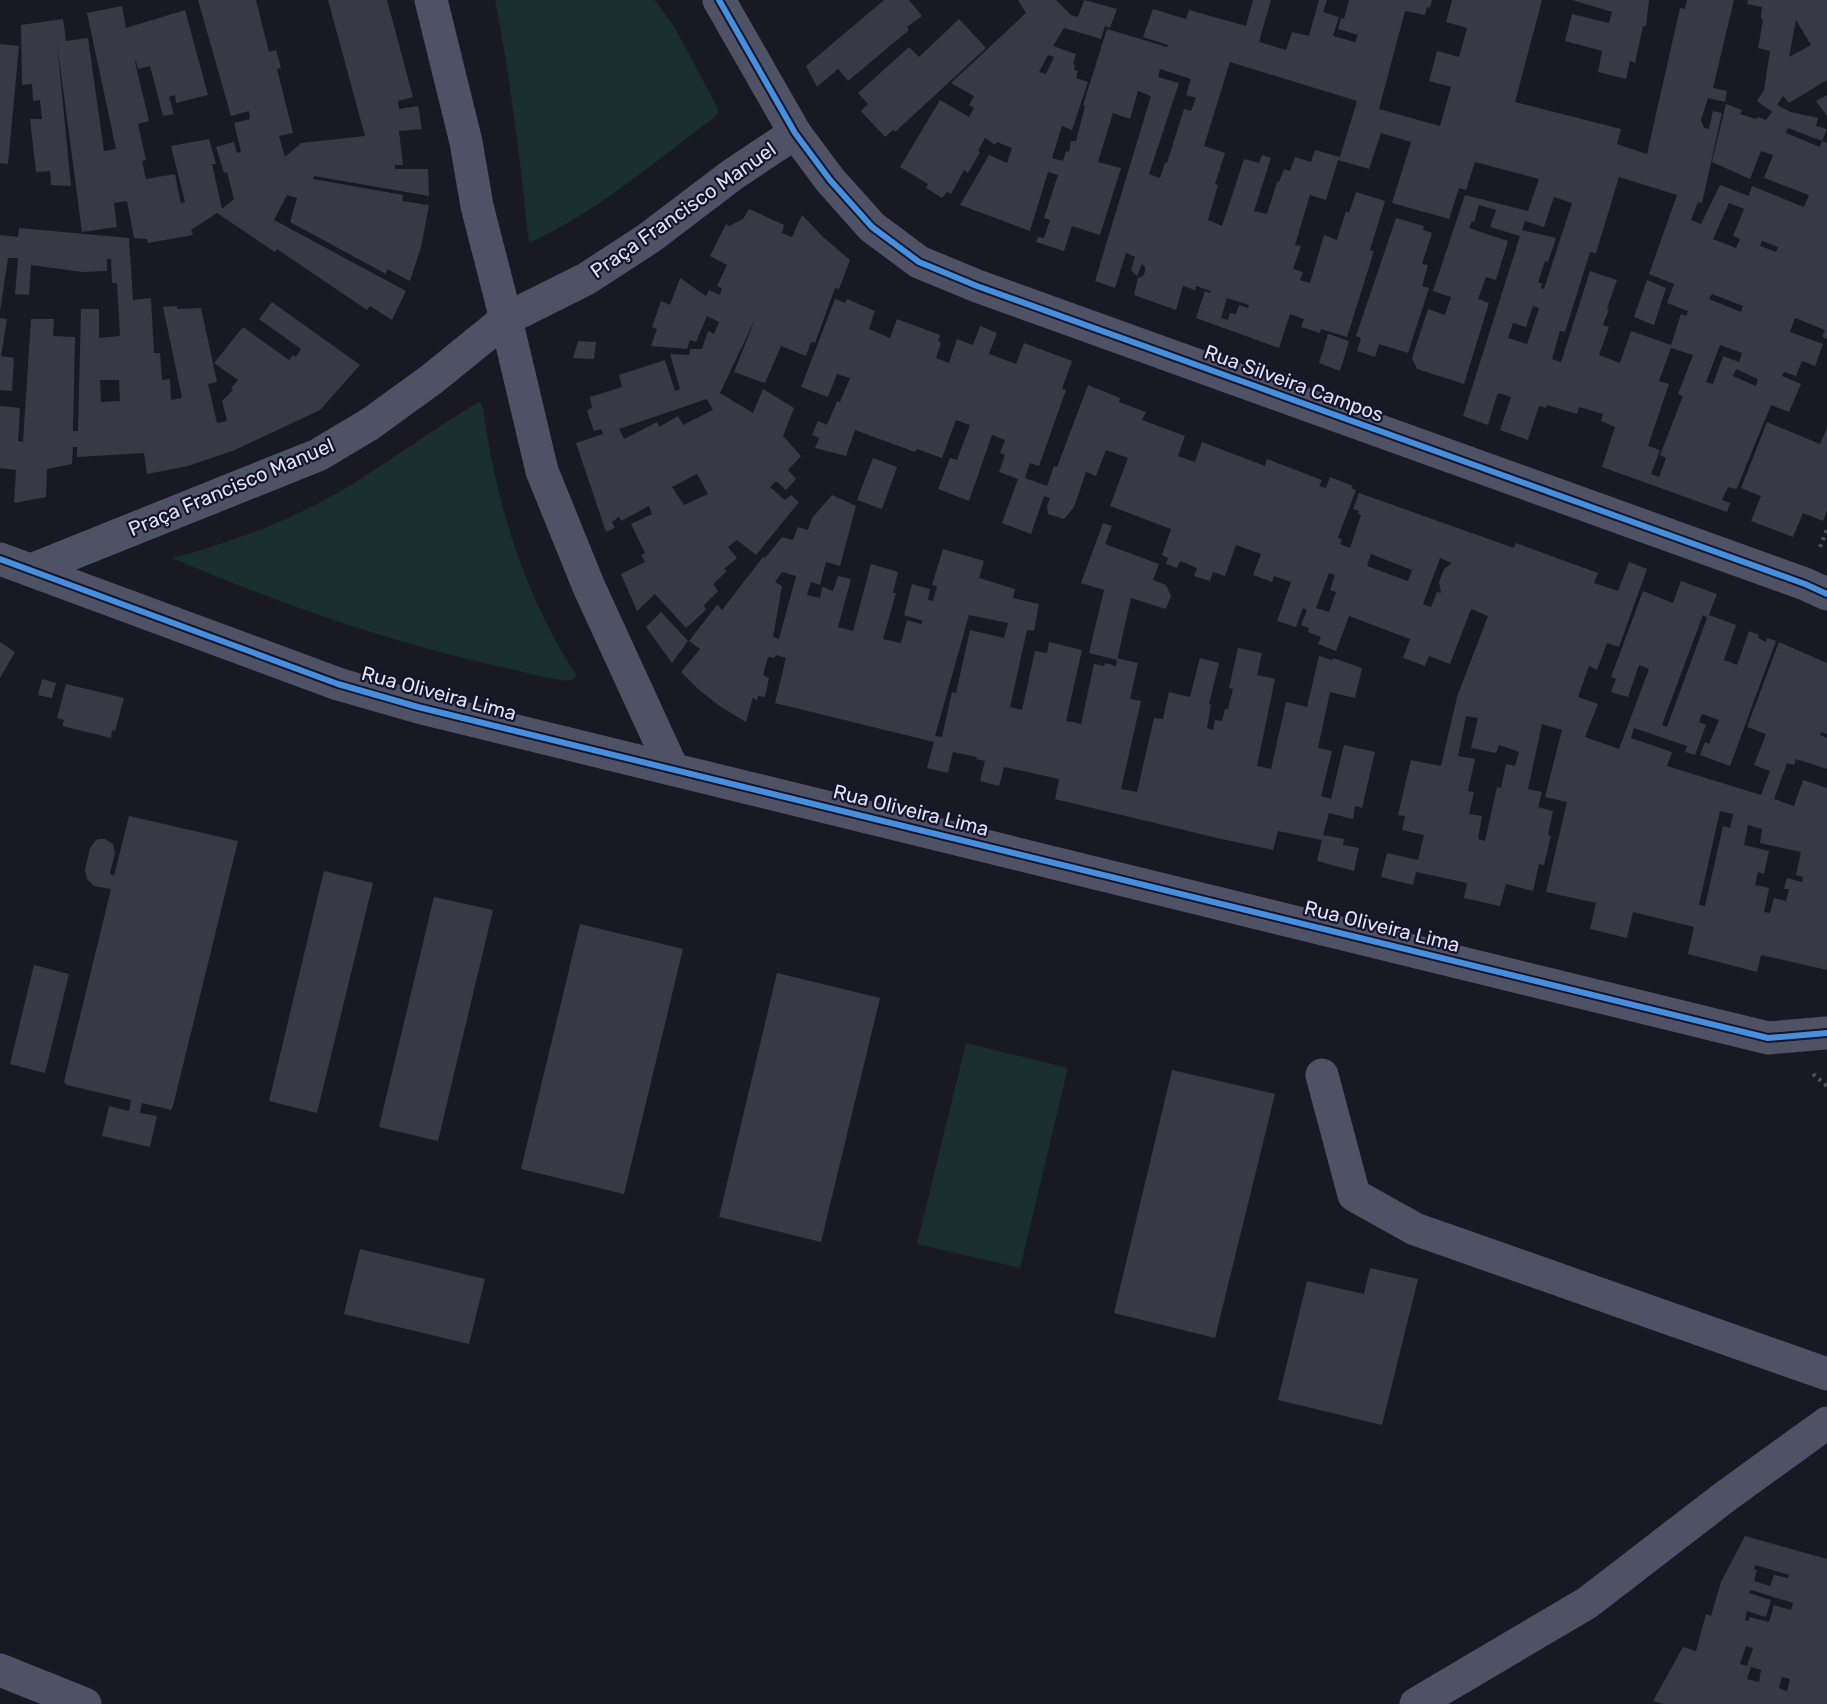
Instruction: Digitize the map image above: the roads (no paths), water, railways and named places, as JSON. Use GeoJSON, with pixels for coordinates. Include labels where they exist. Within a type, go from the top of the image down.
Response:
{"type":"FeatureCollection","features":[{"type":"Feature","properties":{"kind":"street"},"geometry":{"type":"LineString","coordinates":[[431,0],[466,142],[477,206],[542,471],[589,587],[672,768]]}},
{"type":"Feature","properties":{"kind":"street","name":"Rua Silveira Campos"},"geometry":{"type":"LineString","coordinates":[[719,0],[795,133],[830,180],[872,227],[919,262],[977,286],[1794,580],[1827,594]]}},
{"type":"Feature","properties":{"kind":"street","name":"Praça Francisco Manuel"},"geometry":{"type":"LineString","coordinates":[[31,570],[318,455],[370,424],[432,379],[506,319],[586,279],[649,238],[732,174],[795,133]]}},
{"type":"Feature","properties":{"kind":"street","name":"Rua Oliveira Lima"},"geometry":{"type":"LineString","coordinates":[[0,559],[338,684],[418,707],[1768,1038],[1827,1033]]}},
{"type":"Feature","properties":{"kind":"street"},"geometry":{"type":"LineString","coordinates":[[1322,1075],[1354,1195],[1415,1229],[1827,1374]]}},
{"type":"Feature","properties":{"kind":"street"},"geometry":{"type":"LineString","coordinates":[[1416,1704],[1587,1603],[1726,1496],[1827,1423]]}},
{"type":"Feature","properties":{"kind":"street"},"geometry":{"type":"LineString","coordinates":[[0,1670],[85,1704]]}}]}
